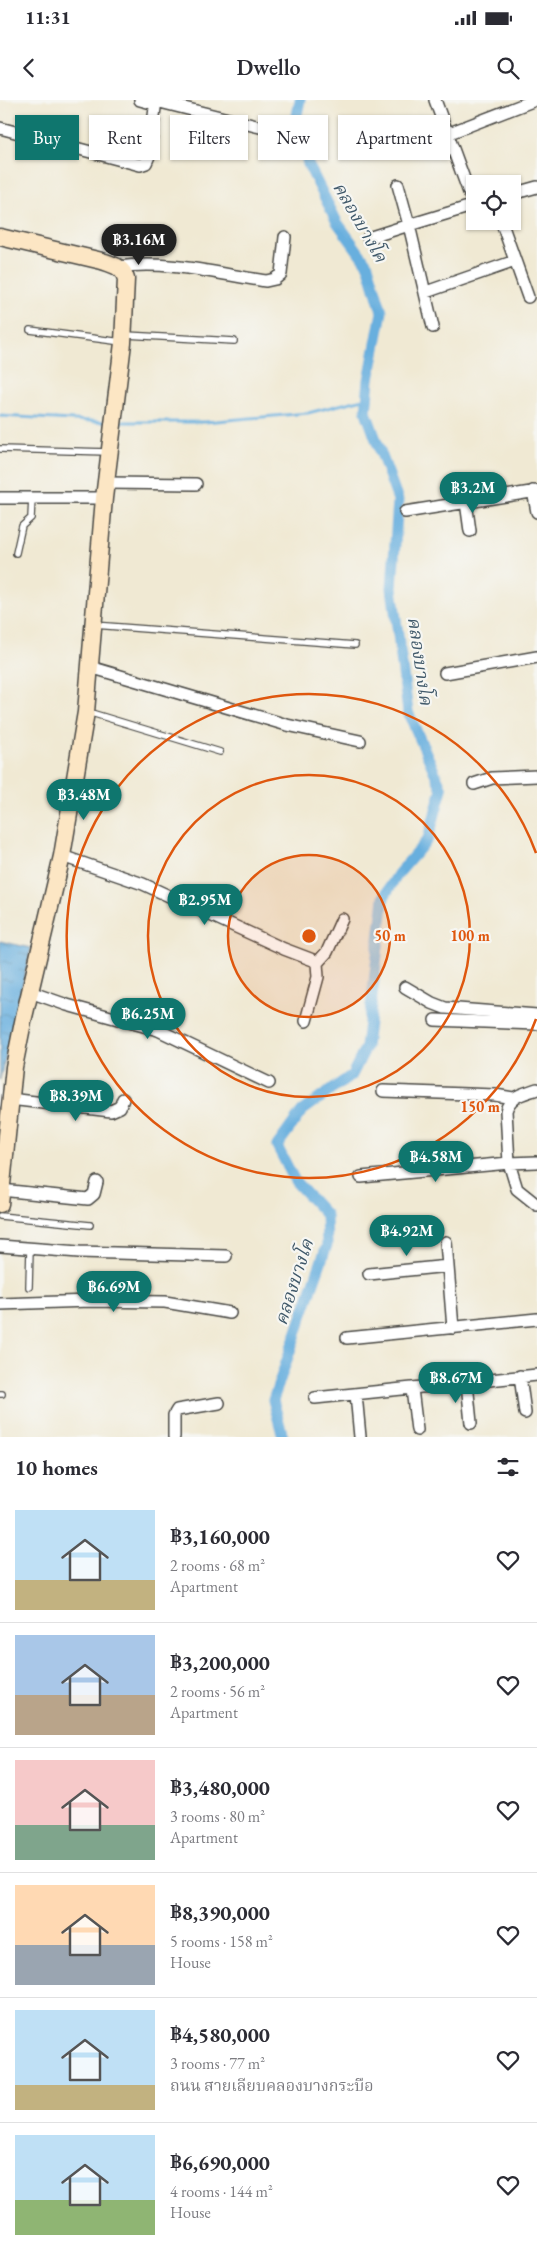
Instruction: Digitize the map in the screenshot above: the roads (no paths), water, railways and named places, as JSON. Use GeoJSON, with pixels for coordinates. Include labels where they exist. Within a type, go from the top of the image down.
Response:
{"type":"FeatureCollection","features":[{"type":"Feature","properties":{"kind":"street"},"geometry":{"type":"LineString","coordinates":[[140,100],[156,102],[258,127]]}},
{"type":"Feature","properties":{"kind":"street"},"geometry":{"type":"LineString","coordinates":[[435,100],[440,115]]}},
{"type":"Feature","properties":{"kind":"street"},"geometry":{"type":"LineString","coordinates":[[450,133],[535,100]]}},
{"type":"Feature","properties":{"kind":"street"},"geometry":{"type":"LineString","coordinates":[[0,128],[140,165],[146,163],[149,156],[156,102]]}},
{"type":"Feature","properties":{"kind":"street"},"geometry":{"type":"LineString","coordinates":[[450,142],[466,185]]}},
{"type":"Feature","properties":{"kind":"street"},"geometry":{"type":"LineString","coordinates":[[398,185],[434,327]]}},
{"type":"Feature","properties":{"kind":"street"},"geometry":{"type":"LineString","coordinates":[[521,191],[537,187]]}},
{"type":"Feature","properties":{"kind":"street"},"geometry":{"type":"LineString","coordinates":[[368,238],[466,208]]}},
{"type":"Feature","properties":{"kind":"street"},"geometry":{"type":"LineString","coordinates":[[504,230],[528,297]]}},
{"type":"Feature","properties":{"kind":"street"},"geometry":{"type":"LineString","coordinates":[[0,237],[119,267],[136,264],[165,266],[266,281],[274,279],[281,274],[285,237]]}},
{"type":"Feature","properties":{"kind":"street"},"geometry":{"type":"LineString","coordinates":[[426,292],[515,261]]}},
{"type":"Feature","properties":{"kind":"street"},"geometry":{"type":"LineString","coordinates":[[97,1182],[94,1194],[88,1199],[1,1197],[3,1146],[10,1100],[30,992],[62,856],[86,712],[105,490],[124,339],[126,279],[119,267]]}},
{"type":"Feature","properties":{"kind":"street"},"geometry":{"type":"LineString","coordinates":[[0,498],[32,498],[105,490],[196,484]]}},
{"type":"Feature","properties":{"kind":"street"},"geometry":{"type":"LineString","coordinates":[[404,512],[535,491],[537,512]]}},
{"type":"Feature","properties":{"kind":"street"},"geometry":{"type":"LineString","coordinates":[[466,502],[470,530]]}},
{"type":"Feature","properties":{"kind":"street"},"geometry":{"type":"LineString","coordinates":[[445,673],[537,657]]}},
{"type":"Feature","properties":{"kind":"street"},"geometry":{"type":"LineString","coordinates":[[90,667],[287,725],[360,741]]}},
{"type":"Feature","properties":{"kind":"street"},"geometry":{"type":"LineString","coordinates":[[474,784],[492,778],[537,776]]}},
{"type":"Feature","properties":{"kind":"street"},"geometry":{"type":"LineString","coordinates":[[62,856],[148,886],[317,963]]}},
{"type":"Feature","properties":{"kind":"street"},"geometry":{"type":"LineString","coordinates":[[306,1021],[318,977],[317,963],[328,952],[342,918]]}},
{"type":"Feature","properties":{"kind":"street"},"geometry":{"type":"LineString","coordinates":[[405,987],[432,1004],[445,1008],[537,1015]]}},
{"type":"Feature","properties":{"kind":"street"},"geometry":{"type":"LineString","coordinates":[[30,992],[67,1005],[158,1030],[181,1039],[269,1083]]}},
{"type":"Feature","properties":{"kind":"street"},"geometry":{"type":"LineString","coordinates":[[435,1020],[537,1024]]}},
{"type":"Feature","properties":{"kind":"street"},"geometry":{"type":"LineString","coordinates":[[537,1089],[513,1098],[506,1110],[509,1163],[518,1189],[537,1205]]}},
{"type":"Feature","properties":{"kind":"street"},"geometry":{"type":"LineString","coordinates":[[383,1091],[495,1095],[513,1098]]}},
{"type":"Feature","properties":{"kind":"street"},"geometry":{"type":"LineString","coordinates":[[10,1100],[111,1111],[120,1107],[123,1099]]}},
{"type":"Feature","properties":{"kind":"street"},"geometry":{"type":"LineString","coordinates":[[361,1177],[537,1162]]}},
{"type":"Feature","properties":{"kind":"street"},"geometry":{"type":"LineString","coordinates":[[446,1242],[453,1328]]}},
{"type":"Feature","properties":{"kind":"street"},"geometry":{"type":"LineString","coordinates":[[0,1246],[30,1249],[226,1256]]}},
{"type":"Feature","properties":{"kind":"street"},"geometry":{"type":"LineString","coordinates":[[369,1274],[448,1266]]}},
{"type":"Feature","properties":{"kind":"street"},"geometry":{"type":"LineString","coordinates":[[0,1304],[90,1300],[165,1302],[230,1313]]}},
{"type":"Feature","properties":{"kind":"street"},"geometry":{"type":"LineString","coordinates":[[347,1338],[537,1319]]}},
{"type":"Feature","properties":{"kind":"street"},"geometry":{"type":"LineString","coordinates":[[315,1398],[537,1375]]}},
{"type":"Feature","properties":{"kind":"street"},"geometry":{"type":"LineString","coordinates":[[520,1376],[525,1413]]}},
{"type":"Feature","properties":{"kind":"street"},"geometry":{"type":"LineString","coordinates":[[467,1383],[472,1423]]}},
{"type":"Feature","properties":{"kind":"street"},"geometry":{"type":"LineString","coordinates":[[412,1389],[417,1430]]}},
{"type":"Feature","properties":{"kind":"street"},"geometry":{"type":"LineString","coordinates":[[356,1394],[360,1437]]}},
{"type":"Feature","properties":{"kind":"street"},"geometry":{"type":"LineString","coordinates":[[174,1437],[174,1415],[177,1410],[219,1402]]}},
{"type":"Feature","properties":{"kind":"lane"},"geometry":{"type":"LineString","coordinates":[[30,330],[124,339],[234,341]]}},
{"type":"Feature","properties":{"kind":"lane"},"geometry":{"type":"LineString","coordinates":[[0,449],[111,453]]}},
{"type":"Feature","properties":{"kind":"lane"},"geometry":{"type":"LineString","coordinates":[[16,553],[22,526],[31,518],[32,498]]}},
{"type":"Feature","properties":{"kind":"lane"},"geometry":{"type":"LineString","coordinates":[[94,625],[354,645]]}},
{"type":"Feature","properties":{"kind":"lane"},"geometry":{"type":"LineString","coordinates":[[86,712],[220,752]]}},
{"type":"Feature","properties":{"kind":"lane"},"geometry":{"type":"LineString","coordinates":[[0,1216],[90,1225]]}},
{"type":"Feature","properties":{"kind":"lane"},"geometry":{"type":"LineString","coordinates":[[29,1287],[30,1249]]}},
{"type":"Feature","properties":{"kind":"water"},"geometry":{"type":"Polygon","coordinates":[[[0,941],[31,948],[0,1080],[0,941]]]}},
{"type":"Feature","properties":{"kind":"waterway","name":"คลองบางโค"},"geometry":{"type":"LineString","coordinates":[[283,1437],[273,1400],[327,1245],[326,1215],[295,1181],[277,1146],[302,1111],[352,1075],[366,1047],[384,897],[398,874],[428,839],[442,789],[408,712],[392,588],[398,500],[366,412],[369,380],[382,312],[368,265],[337,222],[308,164],[296,120],[300,100]]}},
{"type":"Feature","properties":{"kind":"waterway"},"geometry":{"type":"LineString","coordinates":[[118,422],[205,422],[308,413],[367,398]]}},
{"type":"Feature","properties":{"kind":"waterway"},"geometry":{"type":"LineString","coordinates":[[0,416],[109,422]]}}]}
